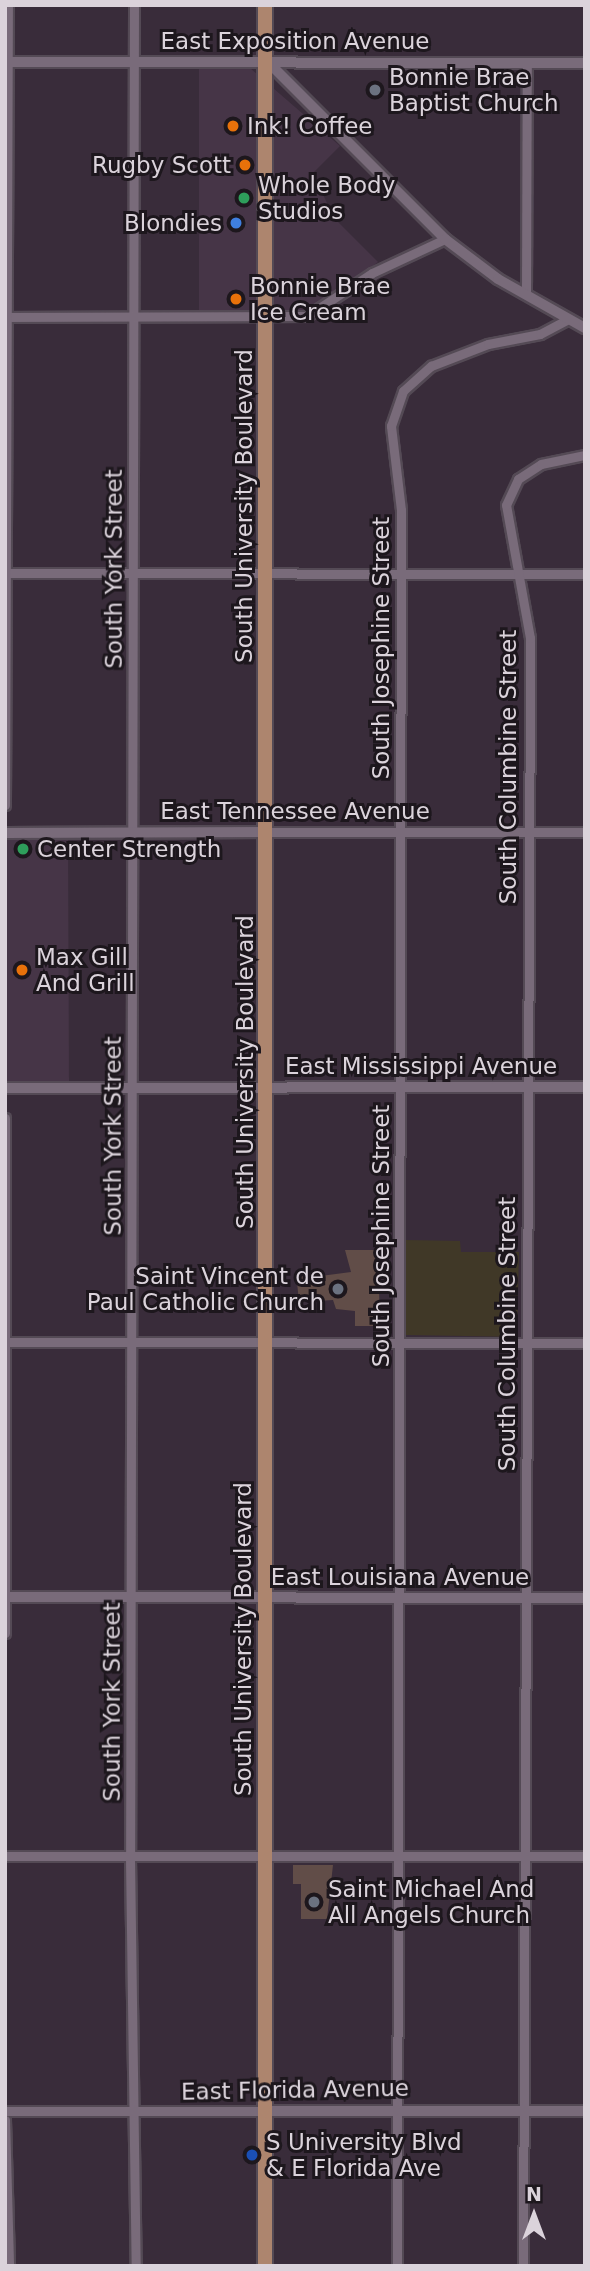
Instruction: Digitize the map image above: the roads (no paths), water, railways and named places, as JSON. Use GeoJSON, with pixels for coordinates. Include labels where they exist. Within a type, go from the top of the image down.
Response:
{"type":"FeatureCollection","features":[{"type":"Feature","properties":{"kind":"main road","name":"South University Boulevard"},"geometry":{"type":"LineString","coordinates":[[265,5],[268,832],[265,2266]]}},
{"type":"Feature","properties":{"kind":"street"},"geometry":{"type":"LineString","coordinates":[[5,805],[8,5]]}},
{"type":"Feature","properties":{"kind":"street","name":"South York Street"},"geometry":{"type":"LineString","coordinates":[[134,5],[134,1342],[130,1858],[135,2266]]}},
{"type":"Feature","properties":{"kind":"street"},"geometry":{"type":"LineString","coordinates":[[265,60],[445,239],[566,320],[585,328]]}},
{"type":"Feature","properties":{"kind":"street","name":"East Exposition Avenue"},"geometry":{"type":"LineString","coordinates":[[7,62],[265,60],[585,63]]}},
{"type":"Feature","properties":{"kind":"street"},"geometry":{"type":"LineString","coordinates":[[526,294],[527,63]]}},
{"type":"Feature","properties":{"kind":"street"},"geometry":{"type":"LineString","coordinates":[[7,317],[267,318],[318,312],[372,273],[445,239]]}},
{"type":"Feature","properties":{"kind":"street","name":"South Josephine Street"},"geometry":{"type":"LineString","coordinates":[[397,2266],[401,1598],[401,502],[391,426],[403,391],[431,366],[488,344],[540,334],[566,320]]}},
{"type":"Feature","properties":{"kind":"street","name":"South Columbine Street"},"geometry":{"type":"LineString","coordinates":[[523,2266],[528,1598],[526,1087],[530,638],[506,505],[518,479],[541,464],[585,455]]}},
{"type":"Feature","properties":{"kind":"street"},"geometry":{"type":"LineString","coordinates":[[7,573],[585,574]]}},
{"type":"Feature","properties":{"kind":"street","name":"East Tennessee Avenue"},"geometry":{"type":"LineString","coordinates":[[5,833],[585,832]]}},
{"type":"Feature","properties":{"kind":"street","name":"East Mississippi Avenue"},"geometry":{"type":"LineString","coordinates":[[5,1088],[585,1087]]}},
{"type":"Feature","properties":{"kind":"street"},"geometry":{"type":"LineString","coordinates":[[5,1118],[5,1633]]}},
{"type":"Feature","properties":{"kind":"street"},"geometry":{"type":"LineString","coordinates":[[6,1342],[585,1343]]}},
{"type":"Feature","properties":{"kind":"street","name":"East Louisiana Avenue"},"geometry":{"type":"LineString","coordinates":[[5,1597],[585,1598]]}},
{"type":"Feature","properties":{"kind":"street"},"geometry":{"type":"LineString","coordinates":[[5,1856],[585,1856]]}},
{"type":"Feature","properties":{"kind":"street","name":"East Florida Avenue"},"geometry":{"type":"LineString","coordinates":[[5,2111],[585,2111]]}},
{"type":"Feature","properties":{"kind":"street"},"geometry":{"type":"LineString","coordinates":[[5,2120],[9,2266]]}},
{"type":"Feature","properties":{"kind":"place","name":"Bonnie Brae Baptist Church"},"geometry":{"type":"Point","coordinates":[375,90]}},
{"type":"Feature","properties":{"kind":"place","name":"Ink! Coffee"},"geometry":{"type":"Point","coordinates":[233,126]}},
{"type":"Feature","properties":{"kind":"place","name":"Rugby Scott"},"geometry":{"type":"Point","coordinates":[245,165]}},
{"type":"Feature","properties":{"kind":"place","name":"Whole Body Studios"},"geometry":{"type":"Point","coordinates":[244,198]}},
{"type":"Feature","properties":{"kind":"place","name":"Blondies"},"geometry":{"type":"Point","coordinates":[236,223]}},
{"type":"Feature","properties":{"kind":"place","name":"Bonnie Brae Ice Cream"},"geometry":{"type":"Point","coordinates":[236,299]}},
{"type":"Feature","properties":{"kind":"place","name":"Center Strength"},"geometry":{"type":"Point","coordinates":[23,849]}},
{"type":"Feature","properties":{"kind":"place","name":"Max Gill And Grill"},"geometry":{"type":"Point","coordinates":[22,970]}},
{"type":"Feature","properties":{"kind":"place","name":"Saint Vincent de Paul Catholic Church"},"geometry":{"type":"Point","coordinates":[338,1289]}},
{"type":"Feature","properties":{"kind":"place","name":"Saint Michael And All Angels Church"},"geometry":{"type":"Point","coordinates":[314,1902]}},
{"type":"Feature","properties":{"kind":"place","name":"S University Blvd & E Florida Ave"},"geometry":{"type":"Point","coordinates":[252,2155]}}]}
